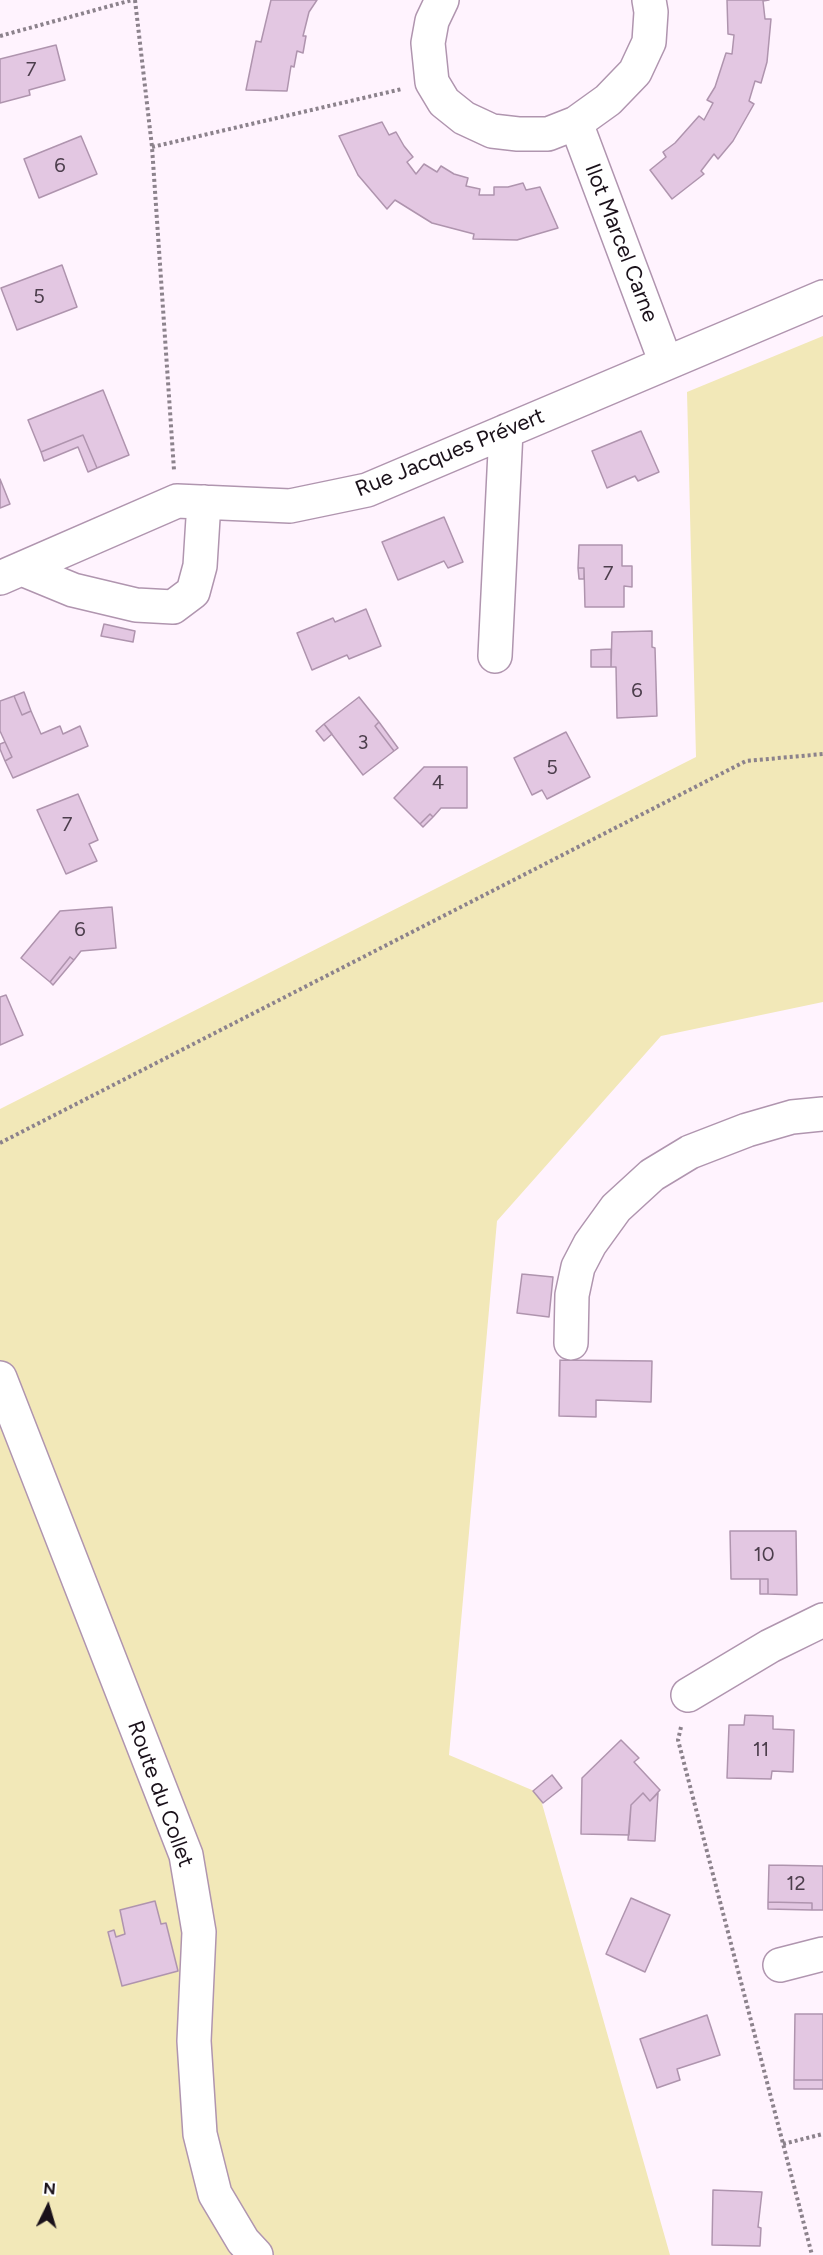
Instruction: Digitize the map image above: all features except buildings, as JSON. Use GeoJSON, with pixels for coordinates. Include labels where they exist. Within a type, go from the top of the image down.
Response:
{"type":"FeatureCollection","features":[{"type":"Feature","properties":{"kind":"street"},"geometry":{"type":"LineString","coordinates":[[442,0],[432,21],[428,43],[432,82],[444,102],[464,118],[492,130],[518,135],[548,134],[576,123],[608,100],[635,72],[648,42],[651,12],[649,0]]}},
{"type":"Feature","properties":{"kind":"street","name":"Ilot Marcel Carne"},"geometry":{"type":"LineString","coordinates":[[576,123],[666,363]]}},
{"type":"Feature","properties":{"kind":"street","name":"Rue Jacques Prévert"},"geometry":{"type":"LineString","coordinates":[[11,573],[190,502],[290,506],[367,490],[823,297]]}},
{"type":"Feature","properties":{"kind":"street"},"geometry":{"type":"LineString","coordinates":[[495,656],[506,431]]}},
{"type":"Feature","properties":{"kind":"street"},"geometry":{"type":"LineString","coordinates":[[11,573],[136,605],[173,607],[193,592],[200,566],[190,502]]}},
{"type":"Feature","properties":{"kind":"street"},"geometry":{"type":"LineString","coordinates":[[571,1343],[572,1295],[578,1267],[590,1244],[616,1208],[651,1175],[690,1152],[747,1130],[792,1117],[823,1114]]}},
{"type":"Feature","properties":{"kind":"street","name":"Route du Collet"},"geometry":{"type":"LineString","coordinates":[[0,1378],[186,1855],[199,1932],[194,2041],[200,2134],[215,2194],[243,2241],[255,2255]]}},
{"type":"Feature","properties":{"kind":"street"},"geometry":{"type":"LineString","coordinates":[[688,1695],[770,1646],[823,1620]]}},
{"type":"Feature","properties":{"kind":"street"},"geometry":{"type":"LineString","coordinates":[[780,1965],[823,1954]]}},
{"type":"Feature","properties":{"kind":"path"},"geometry":{"type":"LineString","coordinates":[[0,36],[133,0],[152,147],[190,502]]}},
{"type":"Feature","properties":{"kind":"path"},"geometry":{"type":"LineString","coordinates":[[152,147],[432,82]]}},
{"type":"Feature","properties":{"kind":"path"},"geometry":{"type":"LineString","coordinates":[[0,1143],[746,761],[823,754]]}},
{"type":"Feature","properties":{"kind":"path"},"geometry":{"type":"LineString","coordinates":[[688,1695],[678,1740],[812,2255]]}},
{"type":"Feature","properties":{"kind":"path"},"geometry":{"type":"LineString","coordinates":[[783,2144],[823,2134]]}},
{"type":"Feature","properties":{"kind":"shaded area"},"geometry":{"type":"Polygon","coordinates":[[[823,336],[823,1002],[661,1036],[497,1221],[449,1755],[539,1793],[670,2255],[0,2255],[0,1109],[696,757],[687,392],[823,336]]]}}]}
